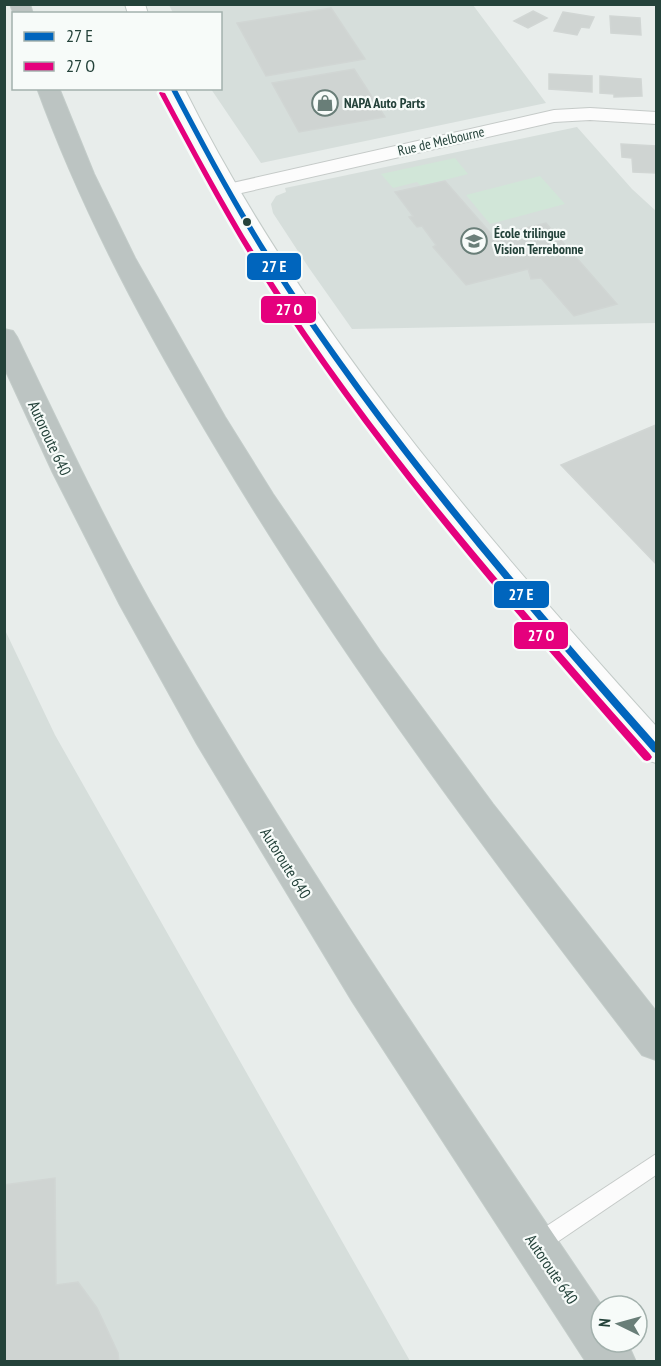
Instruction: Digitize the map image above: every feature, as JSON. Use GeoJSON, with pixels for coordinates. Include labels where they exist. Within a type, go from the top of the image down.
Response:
{"type":"FeatureCollection","features":[{"type":"Feature","properties":{"kind":"highway"},"geometry":{"type":"LineString","coordinates":[[49,90],[83,176],[135,281],[182,368],[264,504],[346,628],[425,738],[657,1041]]}},
{"type":"Feature","properties":{"kind":"highway","name":"Autoroute 640"},"geometry":{"type":"LineString","coordinates":[[4,337],[56,453],[130,597],[247,800],[393,1029],[613,1362]]}},
{"type":"Feature","properties":{"kind":"street"},"geometry":{"type":"LineString","coordinates":[[173,90],[228,189],[329,347],[437,494],[501,572],[657,749]]}},
{"type":"Feature","properties":{"kind":"street","name":"Rue de Melbourne"},"geometry":{"type":"LineString","coordinates":[[228,189],[554,116],[590,114],[657,118]]}},
{"type":"Feature","properties":{"kind":"lane"},"geometry":{"type":"LineString","coordinates":[[536,1245],[657,1164]]}},
{"type":"Feature","properties":{"kind":"shaded area"},"geometry":{"type":"Polygon","coordinates":[[[169,5],[473,5],[546,103],[261,163],[212,90],[222,90],[222,12],[172,12],[169,5]]]}},
{"type":"Feature","properties":{"kind":"shaded area","name":"École trilingue Vision Terrebonne"},"geometry":{"type":"Polygon","coordinates":[[[577,127],[632,189],[656,211],[656,323],[352,329],[273,213],[271,204],[276,196],[286,192],[285,188],[577,127]]]}},
{"type":"Feature","properties":{"kind":"shaded area"},"geometry":{"type":"Polygon","coordinates":[[[4,628],[55,735],[410,1361],[5,1361],[4,628]]]}},
{"type":"Feature","properties":{"kind":"green space"},"geometry":{"type":"Polygon","coordinates":[[[455,158],[468,174],[421,186],[417,182],[393,188],[381,174],[455,158]]]}},
{"type":"Feature","properties":{"kind":"green space"},"geometry":{"type":"Polygon","coordinates":[[[540,176],[565,204],[490,224],[466,195],[540,176]]]}},
{"type":"Feature","properties":{"kind":"building"},"geometry":{"type":"Polygon","coordinates":[[[331,8],[365,59],[266,76],[237,23],[331,8]]]}},
{"type":"Feature","properties":{"kind":"building"},"geometry":{"type":"Polygon","coordinates":[[[533,11],[547,18],[528,28],[514,21],[533,11]]]}},
{"type":"Feature","properties":{"kind":"building"},"geometry":{"type":"Polygon","coordinates":[[[563,12],[594,17],[589,28],[581,27],[577,35],[554,31],[563,12]]]}},
{"type":"Feature","properties":{"kind":"building"},"geometry":{"type":"Polygon","coordinates":[[[610,16],[640,18],[641,35],[611,33],[610,16]]]}},
{"type":"Feature","properties":{"kind":"building"},"geometry":{"type":"Polygon","coordinates":[[[354,69],[385,117],[299,132],[272,83],[354,69]]]}},
{"type":"Feature","properties":{"kind":"building"},"geometry":{"type":"Polygon","coordinates":[[[549,74],[592,76],[592,92],[549,89],[549,74]]]}},
{"type":"Feature","properties":{"kind":"building"},"geometry":{"type":"Polygon","coordinates":[[[600,76],[641,79],[642,96],[614,97],[614,94],[600,93],[600,76]]]}},
{"type":"Feature","properties":{"kind":"building"},"geometry":{"type":"Polygon","coordinates":[[[621,144],[656,146],[656,173],[633,172],[632,158],[622,157],[621,144]]]}},
{"type":"Feature","properties":{"kind":"building"},"geometry":{"type":"Polygon","coordinates":[[[445,181],[493,236],[546,223],[617,304],[574,316],[541,278],[531,279],[528,269],[466,285],[433,247],[436,245],[422,226],[417,227],[409,217],[413,216],[395,192],[445,181]]]}},
{"type":"Feature","properties":{"kind":"building"},"geometry":{"type":"Polygon","coordinates":[[[656,425],[656,564],[561,465],[656,425]]]}},
{"type":"Feature","properties":{"kind":"building"},"geometry":{"type":"Polygon","coordinates":[[[55,1178],[56,1285],[78,1282],[97,1308],[118,1353],[119,1362],[4,1362],[4,1185],[55,1178]]]}},
{"type":"Feature","properties":{"kind":"transit line"},"geometry":{"type":"LineString","coordinates":[[174,90],[221,178],[274,266],[331,351],[456,515],[522,595],[656,749]]}},
{"type":"Feature","properties":{"kind":"transit line"},"geometry":{"type":"LineString","coordinates":[[162,93],[210,184],[263,272],[382,441],[512,602],[647,757]]}},
{"type":"Feature","properties":{"kind":"place","name":"NAPA Auto Parts"},"geometry":{"type":"Point","coordinates":[325,103]}},
{"type":"Feature","properties":{"kind":"place","name":"École trilingue Vision Terrebonne"},"geometry":{"type":"Point","coordinates":[474,241]}}]}
